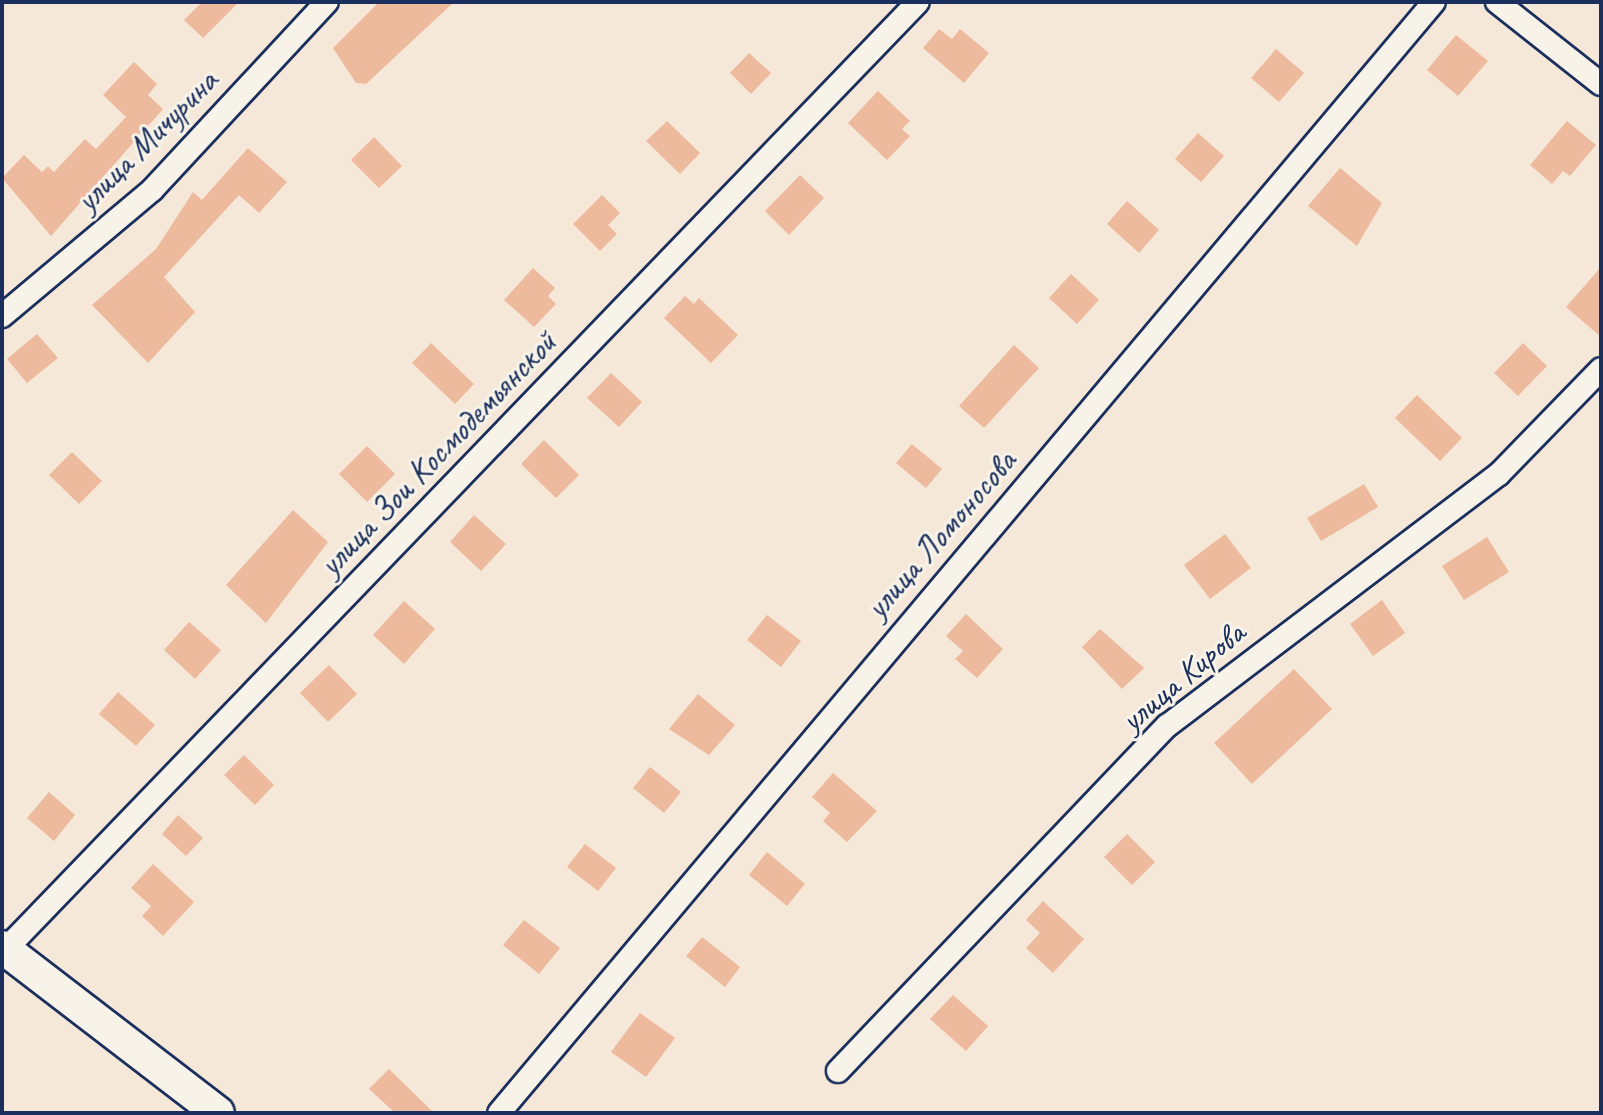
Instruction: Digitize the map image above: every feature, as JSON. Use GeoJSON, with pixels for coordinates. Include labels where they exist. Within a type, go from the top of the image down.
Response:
{"type":"FeatureCollection","features":[{"type":"Feature","properties":{"kind":"main road"},"geometry":{"type":"LineString","coordinates":[[4,949],[218,1113]]}},
{"type":"Feature","properties":{"kind":"street","name":"улица Мичурина"},"geometry":{"type":"LineString","coordinates":[[2,316],[152,190],[327,2]]}},
{"type":"Feature","properties":{"kind":"street","name":"улица Зои Космодемьянской"},"geometry":{"type":"LineString","coordinates":[[4,949],[918,2]]}},
{"type":"Feature","properties":{"kind":"street","name":"улица Ломоносова"},"geometry":{"type":"LineString","coordinates":[[499,1113],[1434,2]]}},
{"type":"Feature","properties":{"kind":"street"},"geometry":{"type":"LineString","coordinates":[[1497,2],[1601,84]]}},
{"type":"Feature","properties":{"kind":"street","name":"улица Кирова"},"geometry":{"type":"LineString","coordinates":[[838,1071],[1167,726],[1499,474],[1601,369]]}},
{"type":"Feature","properties":{"kind":"building"},"geometry":{"type":"Polygon","coordinates":[[[202,2],[239,2],[203,38],[184,20],[202,2]]]}},
{"type":"Feature","properties":{"kind":"building"},"geometry":{"type":"Polygon","coordinates":[[[379,2],[454,2],[366,84],[356,83],[333,48],[379,2]]]}},
{"type":"Feature","properties":{"kind":"building"},"geometry":{"type":"Polygon","coordinates":[[[939,29],[952,39],[960,29],[989,53],[964,83],[923,48],[939,29]]]}},
{"type":"Feature","properties":{"kind":"building"},"geometry":{"type":"Polygon","coordinates":[[[1456,35],[1488,61],[1458,96],[1427,70],[1456,35]]]}},
{"type":"Feature","properties":{"kind":"building"},"geometry":{"type":"Polygon","coordinates":[[[1276,49],[1304,73],[1279,102],[1251,78],[1276,49]]]}},
{"type":"Feature","properties":{"kind":"building"},"geometry":{"type":"Polygon","coordinates":[[[749,53],[771,73],[751,94],[730,73],[749,53]]]}},
{"type":"Feature","properties":{"kind":"building"},"geometry":{"type":"Polygon","coordinates":[[[134,62],[157,84],[148,95],[163,109],[51,236],[2,178],[24,155],[42,172],[48,166],[54,172],[85,139],[96,149],[126,117],[103,95],[134,62]]]}},
{"type":"Feature","properties":{"kind":"building"},"geometry":{"type":"Polygon","coordinates":[[[878,91],[910,121],[902,129],[910,136],[887,160],[848,123],[878,91]]]}},
{"type":"Feature","properties":{"kind":"building"},"geometry":{"type":"Polygon","coordinates":[[[667,121],[700,153],[680,174],[646,141],[667,121]]]}},
{"type":"Feature","properties":{"kind":"building"},"geometry":{"type":"Polygon","coordinates":[[[1567,121],[1596,145],[1570,176],[1563,171],[1552,184],[1530,165],[1567,121]]]}},
{"type":"Feature","properties":{"kind":"building"},"geometry":{"type":"Polygon","coordinates":[[[1198,133],[1224,156],[1201,182],[1175,159],[1198,133]]]}},
{"type":"Feature","properties":{"kind":"building"},"geometry":{"type":"Polygon","coordinates":[[[374,137],[402,166],[379,188],[351,160],[374,137]]]}},
{"type":"Feature","properties":{"kind":"building"},"geometry":{"type":"Polygon","coordinates":[[[248,148],[287,182],[259,213],[239,195],[164,277],[195,312],[148,363],[92,305],[156,249],[193,192],[202,200],[248,148]]]}},
{"type":"Feature","properties":{"kind":"building"},"geometry":{"type":"Polygon","coordinates":[[[1340,168],[1382,203],[1357,246],[1308,206],[1340,168]]]}},
{"type":"Feature","properties":{"kind":"building"},"geometry":{"type":"Polygon","coordinates":[[[800,175],[824,198],[789,235],[765,211],[800,175]]]}},
{"type":"Feature","properties":{"kind":"building"},"geometry":{"type":"Polygon","coordinates":[[[602,195],[620,213],[608,225],[617,234],[600,251],[573,224],[602,195]]]}},
{"type":"Feature","properties":{"kind":"building"},"geometry":{"type":"Polygon","coordinates":[[[1127,201],[1159,230],[1139,253],[1107,224],[1127,201]]]}},
{"type":"Feature","properties":{"kind":"building"},"geometry":{"type":"Polygon","coordinates":[[[1601,267],[1601,337],[1566,307],[1601,267]]]}},
{"type":"Feature","properties":{"kind":"building"},"geometry":{"type":"Polygon","coordinates":[[[533,268],[555,288],[548,296],[556,304],[534,327],[504,300],[533,268]]]}},
{"type":"Feature","properties":{"kind":"building"},"geometry":{"type":"Polygon","coordinates":[[[1071,274],[1099,300],[1077,324],[1049,298],[1071,274]]]}},
{"type":"Feature","properties":{"kind":"building"},"geometry":{"type":"Polygon","coordinates":[[[685,296],[694,304],[699,298],[738,335],[711,363],[664,318],[685,296]]]}},
{"type":"Feature","properties":{"kind":"building"},"geometry":{"type":"Polygon","coordinates":[[[37,334],[58,358],[27,383],[7,359],[37,334]]]}},
{"type":"Feature","properties":{"kind":"building"},"geometry":{"type":"Polygon","coordinates":[[[431,343],[474,384],[455,404],[412,363],[431,343]]]}},
{"type":"Feature","properties":{"kind":"building"},"geometry":{"type":"Polygon","coordinates":[[[1523,343],[1547,366],[1518,396],[1494,373],[1523,343]]]}},
{"type":"Feature","properties":{"kind":"building"},"geometry":{"type":"Polygon","coordinates":[[[1014,345],[1039,368],[984,428],[959,406],[1014,345]]]}},
{"type":"Feature","properties":{"kind":"building"},"geometry":{"type":"Polygon","coordinates":[[[611,373],[642,402],[619,427],[587,398],[611,373]]]}},
{"type":"Feature","properties":{"kind":"building"},"geometry":{"type":"Polygon","coordinates":[[[1417,395],[1462,438],[1440,461],[1395,418],[1417,395]]]}},
{"type":"Feature","properties":{"kind":"building"},"geometry":{"type":"Polygon","coordinates":[[[544,440],[579,475],[556,498],[521,464],[544,440]]]}},
{"type":"Feature","properties":{"kind":"building"},"geometry":{"type":"Polygon","coordinates":[[[912,444],[942,469],[926,488],[896,463],[912,444]]]}},
{"type":"Feature","properties":{"kind":"building"},"geometry":{"type":"Polygon","coordinates":[[[367,446],[395,474],[367,502],[339,474],[367,446]]]}},
{"type":"Feature","properties":{"kind":"building"},"geometry":{"type":"Polygon","coordinates":[[[72,452],[102,481],[79,504],[49,475],[72,452]]]}},
{"type":"Feature","properties":{"kind":"building"},"geometry":{"type":"Polygon","coordinates":[[[1364,484],[1378,507],[1321,541],[1307,518],[1364,484]]]}},
{"type":"Feature","properties":{"kind":"building"},"geometry":{"type":"Polygon","coordinates":[[[293,510],[328,542],[266,623],[226,585],[293,510]]]}},
{"type":"Feature","properties":{"kind":"building"},"geometry":{"type":"Polygon","coordinates":[[[474,515],[506,544],[481,571],[450,542],[474,515]]]}},
{"type":"Feature","properties":{"kind":"building"},"geometry":{"type":"Polygon","coordinates":[[[1225,534],[1251,568],[1210,599],[1184,565],[1225,534]]]}},
{"type":"Feature","properties":{"kind":"building"},"geometry":{"type":"Polygon","coordinates":[[[1487,537],[1509,572],[1464,600],[1442,566],[1487,537]]]}},
{"type":"Feature","properties":{"kind":"building"},"geometry":{"type":"Polygon","coordinates":[[[1382,600],[1405,633],[1373,656],[1350,624],[1382,600]]]}},
{"type":"Feature","properties":{"kind":"building"},"geometry":{"type":"Polygon","coordinates":[[[404,601],[435,629],[404,664],[373,635],[404,601]]]}},
{"type":"Feature","properties":{"kind":"building"},"geometry":{"type":"Polygon","coordinates":[[[966,614],[1003,649],[977,678],[955,659],[963,651],[946,636],[966,614]]]}},
{"type":"Feature","properties":{"kind":"building"},"geometry":{"type":"Polygon","coordinates":[[[767,615],[801,641],[781,667],[747,640],[767,615]]]}},
{"type":"Feature","properties":{"kind":"building"},"geometry":{"type":"Polygon","coordinates":[[[189,622],[221,650],[195,679],[164,650],[189,622]]]}},
{"type":"Feature","properties":{"kind":"building"},"geometry":{"type":"Polygon","coordinates":[[[1100,629],[1144,668],[1122,689],[1082,647],[1100,629]]]}},
{"type":"Feature","properties":{"kind":"building"},"geometry":{"type":"Polygon","coordinates":[[[329,665],[357,694],[328,722],[300,693],[329,665]]]}},
{"type":"Feature","properties":{"kind":"building"},"geometry":{"type":"Polygon","coordinates":[[[1294,669],[1332,709],[1252,784],[1214,743],[1294,669]]]}},
{"type":"Feature","properties":{"kind":"building"},"geometry":{"type":"Polygon","coordinates":[[[118,692],[155,725],[136,746],[99,714],[118,692]]]}},
{"type":"Feature","properties":{"kind":"building"},"geometry":{"type":"Polygon","coordinates":[[[698,694],[735,725],[709,755],[669,729],[698,694]]]}},
{"type":"Feature","properties":{"kind":"building"},"geometry":{"type":"Polygon","coordinates":[[[244,755],[274,785],[255,805],[224,775],[244,755]]]}},
{"type":"Feature","properties":{"kind":"building"},"geometry":{"type":"Polygon","coordinates":[[[650,767],[681,792],[664,813],[633,788],[650,767]]]}},
{"type":"Feature","properties":{"kind":"building"},"geometry":{"type":"Polygon","coordinates":[[[833,773],[877,811],[847,842],[823,821],[830,813],[812,797],[833,773]]]}},
{"type":"Feature","properties":{"kind":"building"},"geometry":{"type":"Polygon","coordinates":[[[49,792],[75,815],[54,841],[27,818],[49,792]]]}},
{"type":"Feature","properties":{"kind":"building"},"geometry":{"type":"Polygon","coordinates":[[[178,815],[203,838],[186,856],[162,834],[178,815]]]}},
{"type":"Feature","properties":{"kind":"building"},"geometry":{"type":"Polygon","coordinates":[[[1127,834],[1155,862],[1132,885],[1104,857],[1127,834]]]}},
{"type":"Feature","properties":{"kind":"building"},"geometry":{"type":"Polygon","coordinates":[[[585,844],[616,868],[598,891],[567,867],[585,844]]]}},
{"type":"Feature","properties":{"kind":"building"},"geometry":{"type":"Polygon","coordinates":[[[767,852],[805,884],[787,906],[749,875],[767,852]]]}},
{"type":"Feature","properties":{"kind":"building"},"geometry":{"type":"Polygon","coordinates":[[[153,864],[194,902],[163,936],[142,916],[151,906],[131,888],[153,864]]]}},
{"type":"Feature","properties":{"kind":"building"},"geometry":{"type":"Polygon","coordinates":[[[1043,901],[1084,939],[1053,973],[1026,948],[1040,933],[1026,920],[1043,901]]]}},
{"type":"Feature","properties":{"kind":"building"},"geometry":{"type":"Polygon","coordinates":[[[524,920],[560,948],[539,974],[503,945],[524,920]]]}},
{"type":"Feature","properties":{"kind":"building"},"geometry":{"type":"Polygon","coordinates":[[[702,937],[740,967],[725,987],[686,956],[702,937]]]}},
{"type":"Feature","properties":{"kind":"building"},"geometry":{"type":"Polygon","coordinates":[[[953,995],[988,1026],[966,1051],[930,1019],[953,995]]]}},
{"type":"Feature","properties":{"kind":"building"},"geometry":{"type":"Polygon","coordinates":[[[640,1013],[675,1038],[646,1077],[611,1052],[640,1013]]]}},
{"type":"Feature","properties":{"kind":"building"},"geometry":{"type":"Polygon","coordinates":[[[389,1069],[434,1113],[395,1113],[369,1089],[389,1069]]]}}]}
